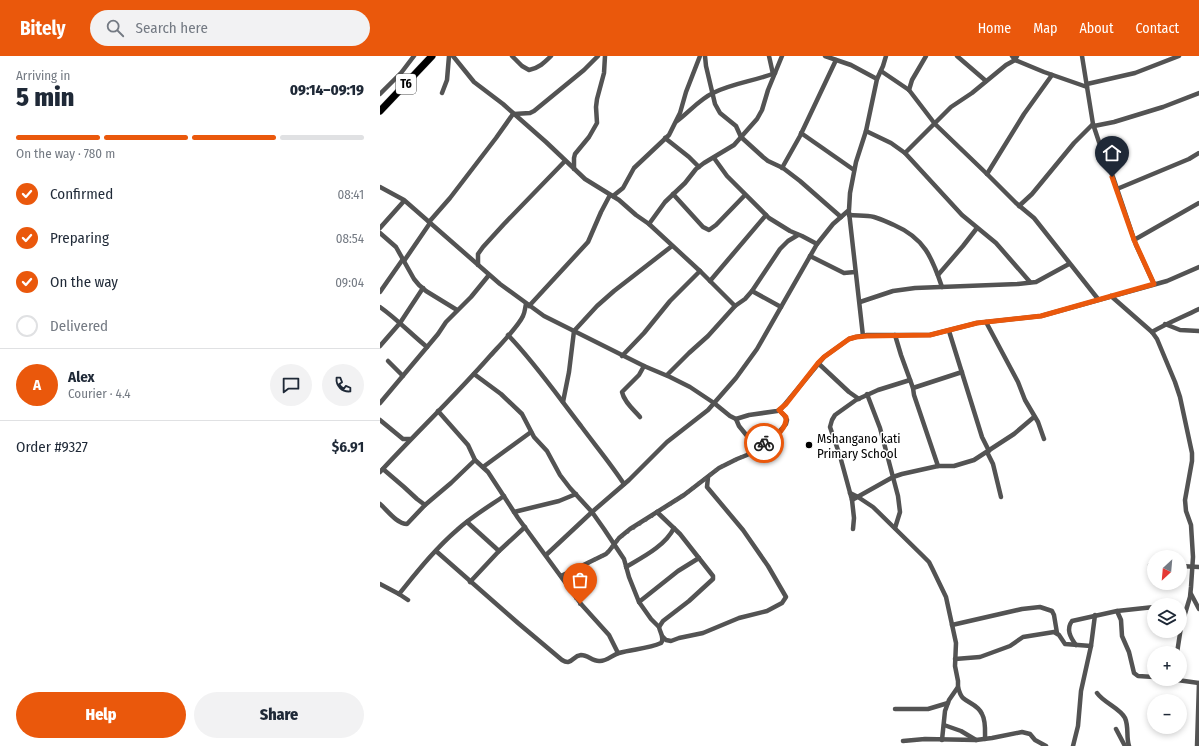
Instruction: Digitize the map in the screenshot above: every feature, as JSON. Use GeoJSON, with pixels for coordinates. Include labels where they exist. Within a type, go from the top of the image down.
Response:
{"type":"FeatureCollection","features":[{"type":"Feature","properties":{"kind":"highway","name":"T6"},"geometry":{"type":"LineString","coordinates":[[380,111],[432,56]]}},
{"type":"Feature","properties":{"kind":"street"},"geometry":{"type":"LineString","coordinates":[[381,91],[401,73],[414,56]]}},
{"type":"Feature","properties":{"kind":"street"},"geometry":{"type":"LineString","coordinates":[[442,93],[447,80],[448,56]]}},
{"type":"Feature","properties":{"kind":"street"},"geometry":{"type":"LineString","coordinates":[[453,56],[474,82],[498,100],[588,182],[619,200],[649,224],[735,306]]}},
{"type":"Feature","properties":{"kind":"street"},"geometry":{"type":"LineString","coordinates":[[512,56],[522,66],[529,70],[541,66],[551,56]]}},
{"type":"Feature","properties":{"kind":"street"},"geometry":{"type":"LineString","coordinates":[[513,114],[530,113],[534,111],[584,70],[598,56]]}},
{"type":"Feature","properties":{"kind":"street"},"geometry":{"type":"LineString","coordinates":[[574,169],[575,154],[590,137],[597,123],[596,107],[604,73],[605,56]]}},
{"type":"Feature","properties":{"kind":"street"},"geometry":{"type":"LineString","coordinates":[[425,505],[404,486],[381,471],[410,439],[474,374],[520,322],[528,305],[588,242],[601,212],[612,196],[623,188],[634,168],[669,135],[677,121],[700,56]]}},
{"type":"Feature","properties":{"kind":"street"},"geometry":{"type":"LineString","coordinates":[[705,56],[712,93],[717,109],[724,117],[736,126],[741,137],[768,161],[782,168],[800,181],[841,217]]}},
{"type":"Feature","properties":{"kind":"street"},"geometry":{"type":"LineString","coordinates":[[769,56],[774,74]]}},
{"type":"Feature","properties":{"kind":"street"},"geometry":{"type":"LineString","coordinates":[[649,224],[665,202],[699,167],[734,145],[760,114],[782,56]]}},
{"type":"Feature","properties":{"kind":"street"},"geometry":{"type":"LineString","coordinates":[[826,56],[862,70],[877,79]]}},
{"type":"Feature","properties":{"kind":"street"},"geometry":{"type":"LineString","coordinates":[[863,336],[849,212],[850,193],[854,170],[866,131],[877,79],[886,56]]}},
{"type":"Feature","properties":{"kind":"street"},"geometry":{"type":"LineString","coordinates":[[909,90],[912,80],[926,56]]}},
{"type":"Feature","properties":{"kind":"street"},"geometry":{"type":"LineString","coordinates":[[957,56],[986,81]]}},
{"type":"Feature","properties":{"kind":"street"},"geometry":{"type":"LineString","coordinates":[[1082,56],[1098,142],[1117,189],[1134,240],[1154,284]]}},
{"type":"Feature","properties":{"kind":"street"},"geometry":{"type":"LineString","coordinates":[[905,153],[952,107],[972,93],[1015,57],[1052,75],[1087,86],[1135,73],[1179,56]]}},
{"type":"Feature","properties":{"kind":"street"},"geometry":{"type":"LineString","coordinates":[[782,168],[801,133],[836,60]]}},
{"type":"Feature","properties":{"kind":"street"},"geometry":{"type":"LineString","coordinates":[[881,71],[909,90],[922,105],[935,124],[1008,196],[1034,218],[1098,300]]}},
{"type":"Feature","properties":{"kind":"street"},"geometry":{"type":"LineString","coordinates":[[677,121],[712,93],[774,74]]}},
{"type":"Feature","properties":{"kind":"street"},"geometry":{"type":"LineString","coordinates":[[987,174],[1024,114],[1052,75]]}},
{"type":"Feature","properties":{"kind":"street"},"geometry":{"type":"LineString","coordinates":[[1019,206],[1032,194],[1074,143],[1094,125],[1114,122],[1163,107],[1199,93]]}},
{"type":"Feature","properties":{"kind":"street"},"geometry":{"type":"LineString","coordinates":[[380,292],[429,223],[450,198],[513,114]]}},
{"type":"Feature","properties":{"kind":"street"},"geometry":{"type":"LineString","coordinates":[[866,131],[891,143],[905,153],[962,215],[996,243],[1030,282]]}},
{"type":"Feature","properties":{"kind":"street"},"geometry":{"type":"LineString","coordinates":[[801,133],[854,170]]}},
{"type":"Feature","properties":{"kind":"street"},"geometry":{"type":"LineString","coordinates":[[665,138],[699,167]]}},
{"type":"Feature","properties":{"kind":"street"},"geometry":{"type":"LineString","coordinates":[[1117,189],[1189,159],[1199,153]]}},
{"type":"Feature","properties":{"kind":"street"},"geometry":{"type":"LineString","coordinates":[[714,158],[727,176],[766,215],[777,224],[817,244]]}},
{"type":"Feature","properties":{"kind":"street"},"geometry":{"type":"LineString","coordinates":[[468,256],[479,252],[565,160]]}},
{"type":"Feature","properties":{"kind":"street"},"geometry":{"type":"LineString","coordinates":[[380,187],[404,201],[489,274],[528,305],[550,320],[622,356],[667,375],[714,402],[730,416],[736,419],[739,426],[756,447]]}},
{"type":"Feature","properties":{"kind":"street"},"geometry":{"type":"LineString","coordinates":[[673,194],[703,227],[709,230],[716,225],[745,195]]}},
{"type":"Feature","properties":{"kind":"street"},"geometry":{"type":"LineString","coordinates":[[380,228],[404,201]]}},
{"type":"Feature","properties":{"kind":"street"},"geometry":{"type":"LineString","coordinates":[[1134,240],[1199,203]]}},
{"type":"Feature","properties":{"kind":"street"},"geometry":{"type":"LineString","coordinates":[[546,555],[624,484],[667,442],[695,420],[736,378],[756,349],[817,244],[841,217],[849,212],[875,217],[900,227],[914,236],[924,247],[938,275],[942,287]]}},
{"type":"Feature","properties":{"kind":"street"},"geometry":{"type":"LineString","coordinates":[[710,281],[766,215]]}},
{"type":"Feature","properties":{"kind":"street"},"geometry":{"type":"LineString","coordinates":[[938,275],[964,246],[976,228]]}},
{"type":"Feature","properties":{"kind":"street"},"geometry":{"type":"LineString","coordinates":[[380,233],[396,247],[414,279],[423,288],[457,310]]}},
{"type":"Feature","properties":{"kind":"street"},"geometry":{"type":"LineString","coordinates":[[667,375],[708,336],[735,306],[745,299],[780,249],[788,241],[798,235]]}},
{"type":"Feature","properties":{"kind":"street"},"geometry":{"type":"LineString","coordinates":[[563,402],[574,331],[608,296],[672,246]]}},
{"type":"Feature","properties":{"kind":"street"},"geometry":{"type":"LineString","coordinates":[[478,265],[479,252]]}},
{"type":"Feature","properties":{"kind":"street"},"geometry":{"type":"LineString","coordinates":[[810,256],[844,273],[856,272]]}},
{"type":"Feature","properties":{"kind":"street"},"geometry":{"type":"LineString","coordinates":[[860,302],[893,291],[919,288],[1036,282],[1070,264]]}},
{"type":"Feature","properties":{"kind":"street"},"geometry":{"type":"LineString","coordinates":[[736,419],[754,414],[779,410],[791,398],[818,363],[849,339],[863,336],[930,335],[977,323],[1041,316],[1167,281],[1199,267]]}},
{"type":"Feature","properties":{"kind":"street"},"geometry":{"type":"LineString","coordinates":[[622,356],[644,333],[670,301],[700,271]]}},
{"type":"Feature","properties":{"kind":"street"},"geometry":{"type":"LineString","coordinates":[[380,403],[457,310],[471,297],[489,274]]}},
{"type":"Feature","properties":{"kind":"street"},"geometry":{"type":"LineString","coordinates":[[380,346],[400,323],[423,288]]}},
{"type":"Feature","properties":{"kind":"street"},"geometry":{"type":"LineString","coordinates":[[752,291],[781,307]]}},
{"type":"Feature","properties":{"kind":"street"},"geometry":{"type":"LineString","coordinates":[[1111,296],[1152,332],[1157,339],[1175,382],[1184,411],[1192,453],[1185,500],[1186,511],[1191,525],[1194,558],[1191,594],[1185,606],[1178,646]]}},
{"type":"Feature","properties":{"kind":"street"},"geometry":{"type":"LineString","coordinates":[[380,307],[394,317],[427,347]]}},
{"type":"Feature","properties":{"kind":"street"},"geometry":{"type":"LineString","coordinates":[[1152,332],[1165,324],[1199,309]]}},
{"type":"Feature","properties":{"kind":"street"},"geometry":{"type":"LineString","coordinates":[[986,322],[1018,382],[1044,439]]}},
{"type":"Feature","properties":{"kind":"street"},"geometry":{"type":"LineString","coordinates":[[1165,324],[1180,330],[1199,331]]}},
{"type":"Feature","properties":{"kind":"street"},"geometry":{"type":"LineString","coordinates":[[949,331],[982,437],[993,464],[1001,496]]}},
{"type":"Feature","properties":{"kind":"street"},"geometry":{"type":"LineString","coordinates":[[508,335],[563,402],[624,484]]}},
{"type":"Feature","properties":{"kind":"street"},"geometry":{"type":"LineString","coordinates":[[895,335],[938,466]]}},
{"type":"Feature","properties":{"kind":"street"},"geometry":{"type":"LineString","coordinates":[[388,361],[403,376]]}},
{"type":"Feature","properties":{"kind":"street"},"geometry":{"type":"LineString","coordinates":[[818,363],[849,392],[859,399]]}},
{"type":"Feature","properties":{"kind":"street"},"geometry":{"type":"LineString","coordinates":[[640,417],[626,400],[622,392],[639,375],[644,366]]}},
{"type":"Feature","properties":{"kind":"street"},"geometry":{"type":"LineString","coordinates":[[913,388],[962,372]]}},
{"type":"Feature","properties":{"kind":"street"},"geometry":{"type":"LineString","coordinates":[[436,551],[470,582],[566,663],[569,663],[580,655],[598,662],[618,653],[659,644],[662,642],[659,627],[651,619],[640,602],[634,590],[624,559],[604,528],[560,475],[547,451],[532,432],[522,414],[501,394],[474,374]]}},
{"type":"Feature","properties":{"kind":"street"},"geometry":{"type":"LineString","coordinates":[[853,529],[854,518],[852,500],[842,461],[830,428],[832,420],[835,415],[867,394],[910,380]]}},
{"type":"Feature","properties":{"kind":"street"},"geometry":{"type":"LineString","coordinates":[[867,394],[880,428],[898,496],[900,507],[895,528]]}},
{"type":"Feature","properties":{"kind":"street"},"geometry":{"type":"LineString","coordinates":[[561,576],[606,554],[619,538],[719,468],[747,455],[756,447],[778,433],[786,424],[786,417],[779,410]]}},
{"type":"Feature","properties":{"kind":"street"},"geometry":{"type":"LineString","coordinates":[[438,411],[468,445],[475,460],[496,482],[514,512],[584,608],[609,635],[618,653]]}},
{"type":"Feature","properties":{"kind":"street"},"geometry":{"type":"LineString","coordinates":[[852,500],[902,474],[938,466],[954,466],[974,460],[1014,434],[1034,416]]}},
{"type":"Feature","properties":{"kind":"street"},"geometry":{"type":"LineString","coordinates":[[380,420],[403,439],[410,439]]}},
{"type":"Feature","properties":{"kind":"street"},"geometry":{"type":"LineString","coordinates":[[483,467],[532,432]]}},
{"type":"Feature","properties":{"kind":"street"},"geometry":{"type":"LineString","coordinates":[[380,504],[399,521],[407,524],[425,505],[475,460]]}},
{"type":"Feature","properties":{"kind":"street"},"geometry":{"type":"LineString","coordinates":[[662,637],[671,641],[703,633],[739,618],[767,611],[782,603],[786,598],[768,566],[743,530],[707,487],[708,477]]}},
{"type":"Feature","properties":{"kind":"street"},"geometry":{"type":"LineString","coordinates":[[850,493],[873,508],[929,562],[946,598],[956,643],[955,666],[960,694],[977,706],[982,712],[984,717],[985,739]]}},
{"type":"Feature","properties":{"kind":"street"},"geometry":{"type":"LineString","coordinates":[[514,512],[559,501],[576,494]]}},
{"type":"Feature","properties":{"kind":"street"},"geometry":{"type":"LineString","coordinates":[[399,594],[428,558],[456,530],[504,496]]}},
{"type":"Feature","properties":{"kind":"street"},"geometry":{"type":"LineString","coordinates":[[657,512],[674,528],[713,576],[712,582],[663,621],[659,627]]}},
{"type":"Feature","properties":{"kind":"street"},"geometry":{"type":"LineString","coordinates":[[467,522],[499,551]]}},
{"type":"Feature","properties":{"kind":"street"},"geometry":{"type":"LineString","coordinates":[[470,582],[499,551],[525,527]]}},
{"type":"Feature","properties":{"kind":"street"},"geometry":{"type":"LineString","coordinates":[[626,567],[646,555],[668,538],[674,528]]}},
{"type":"Feature","properties":{"kind":"street"},"geometry":{"type":"LineString","coordinates":[[640,602],[678,571],[699,558]]}},
{"type":"Feature","properties":{"kind":"street"},"geometry":{"type":"LineString","coordinates":[[1187,566],[1199,567]]}},
{"type":"Feature","properties":{"kind":"street"},"geometry":{"type":"LineString","coordinates":[[380,584],[408,600]]}},
{"type":"Feature","properties":{"kind":"street"},"geometry":{"type":"LineString","coordinates":[[1191,594],[1199,609]]}},
{"type":"Feature","properties":{"kind":"street"},"geometry":{"type":"LineString","coordinates":[[952,625],[1022,609],[1040,607],[1052,611],[1057,633],[1064,643],[1091,646]]}},
{"type":"Feature","properties":{"kind":"street"},"geometry":{"type":"LineString","coordinates":[[1076,645],[1070,634],[1070,624],[1072,620],[1117,611],[1147,609]]}},
{"type":"Feature","properties":{"kind":"street"},"geometry":{"type":"LineString","coordinates":[[1117,611],[1121,620],[1122,636],[1130,655],[1134,673],[1138,676],[1147,677]]}},
{"type":"Feature","properties":{"kind":"street"},"geometry":{"type":"LineString","coordinates":[[1073,746],[1078,726],[1081,691],[1091,646],[1095,615]]}},
{"type":"Feature","properties":{"kind":"street"},"geometry":{"type":"LineString","coordinates":[[955,659],[980,657],[1010,646],[1026,637],[1054,632],[1057,633]]}},
{"type":"Feature","properties":{"kind":"street"},"geometry":{"type":"LineString","coordinates":[[1187,681],[1199,683],[1197,746]]}},
{"type":"Feature","properties":{"kind":"street"},"geometry":{"type":"LineString","coordinates":[[942,740],[945,712],[948,703],[958,687]]}},
{"type":"Feature","properties":{"kind":"street"},"geometry":{"type":"LineString","coordinates":[[1097,693],[1124,717],[1129,746]]}},
{"type":"Feature","properties":{"kind":"street"},"geometry":{"type":"LineString","coordinates":[[895,709],[928,709],[948,703]]}},
{"type":"Feature","properties":{"kind":"street"},"geometry":{"type":"LineString","coordinates":[[944,725],[961,731],[976,740]]}},
{"type":"Feature","properties":{"kind":"street"},"geometry":{"type":"LineString","coordinates":[[1116,729],[1125,746]]}},
{"type":"Feature","properties":{"kind":"street"},"geometry":{"type":"LineString","coordinates":[[904,741],[976,740],[1026,732],[1035,740],[1046,746]]}},
{"type":"Feature","properties":{"kind":"way so far"},"geometry":{"type":"LineString","coordinates":[[580,604],[561,576],[606,554],[615,541],[630,530],[684,495],[719,468],[747,455],[756,447],[764,443]]}},
{"type":"Feature","properties":{"kind":"place","name":"Mshangano kati Primary School"},"geometry":{"type":"Point","coordinates":[809,445]}},
{"type":"Feature","properties":{"kind":"route"},"geometry":{"type":"LineString","coordinates":[[764,443],[778,433],[786,424],[786,417],[779,410],[791,398],[818,363],[849,339],[867,336],[930,335],[977,323],[1041,316],[1154,284],[1134,240],[1112,177]]}}]}
